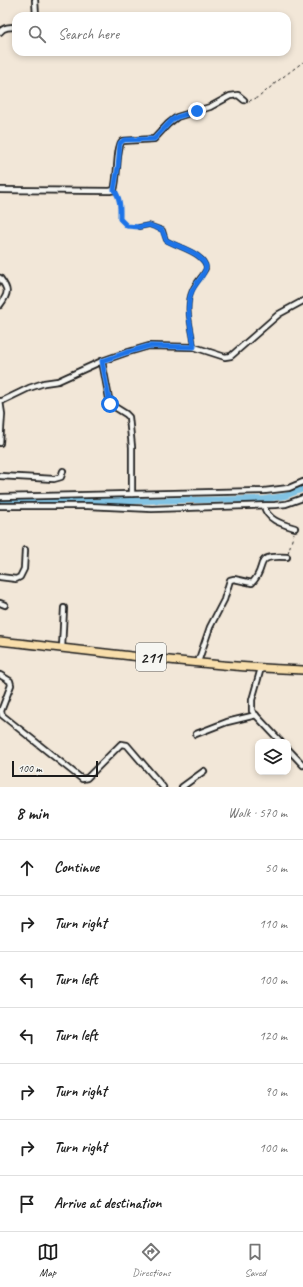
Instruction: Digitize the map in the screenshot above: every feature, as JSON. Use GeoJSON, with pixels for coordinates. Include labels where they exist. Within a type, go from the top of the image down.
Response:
{"type":"FeatureCollection","features":[{"type":"Feature","properties":{"kind":"main road","name":"211"},"geometry":{"type":"LineString","coordinates":[[0,641],[198,662],[303,670]]}},
{"type":"Feature","properties":{"kind":"street"},"geometry":{"type":"LineString","coordinates":[[35,0],[36,12]]}},
{"type":"Feature","properties":{"kind":"street"},"geometry":{"type":"LineString","coordinates":[[0,32],[2,29],[12,27]]}},
{"type":"Feature","properties":{"kind":"street"},"geometry":{"type":"LineString","coordinates":[[0,190],[114,190],[122,141],[154,139],[177,117],[210,107],[234,95],[238,95],[245,101]]}},
{"type":"Feature","properties":{"kind":"street"},"geometry":{"type":"LineString","coordinates":[[0,278],[7,288],[7,292],[6,297],[0,305]]}},
{"type":"Feature","properties":{"kind":"street"},"geometry":{"type":"LineString","coordinates":[[0,443],[2,414],[0,402],[28,388],[58,380],[102,361],[149,346],[194,347],[224,357],[231,356],[279,314],[303,301]]}},
{"type":"Feature","properties":{"kind":"street"},"geometry":{"type":"LineString","coordinates":[[102,361],[110,404],[129,417],[132,447],[132,494]]}},
{"type":"Feature","properties":{"kind":"street"},"geometry":{"type":"LineString","coordinates":[[0,476],[54,479],[61,477],[63,471]]}},
{"type":"Feature","properties":{"kind":"street"},"geometry":{"type":"LineString","coordinates":[[0,498],[264,491],[289,488],[303,482]]}},
{"type":"Feature","properties":{"kind":"street"},"geometry":{"type":"LineString","coordinates":[[0,506],[88,506],[152,509],[264,506],[286,504],[303,498]]}},
{"type":"Feature","properties":{"kind":"street"},"geometry":{"type":"LineString","coordinates":[[264,506],[267,514],[272,519],[295,528]]}},
{"type":"Feature","properties":{"kind":"street"},"geometry":{"type":"LineString","coordinates":[[0,577],[16,579],[20,577],[24,570],[25,550]]}},
{"type":"Feature","properties":{"kind":"street"},"geometry":{"type":"LineString","coordinates":[[198,662],[210,627],[224,600],[230,580],[234,579],[252,583],[266,558],[272,556],[287,557]]}},
{"type":"Feature","properties":{"kind":"street"},"geometry":{"type":"LineString","coordinates":[[0,603],[5,605]]}},
{"type":"Feature","properties":{"kind":"street"},"geometry":{"type":"LineString","coordinates":[[62,648],[64,608]]}},
{"type":"Feature","properties":{"kind":"street"},"geometry":{"type":"LineString","coordinates":[[261,668],[252,700],[252,711],[278,739]]}},
{"type":"Feature","properties":{"kind":"street"},"geometry":{"type":"LineString","coordinates":[[0,675],[10,681],[11,685],[1,711],[2,715],[82,779],[87,778],[121,744],[125,744],[128,745],[163,787]]}},
{"type":"Feature","properties":{"kind":"street"},"geometry":{"type":"LineString","coordinates":[[196,734],[228,722],[256,716]]}},
{"type":"Feature","properties":{"kind":"street"},"geometry":{"type":"LineString","coordinates":[[291,752],[303,765]]}},
{"type":"Feature","properties":{"kind":"street"},"geometry":{"type":"LineString","coordinates":[[182,787],[204,771]]}},
{"type":"Feature","properties":{"kind":"lane"},"geometry":{"type":"LineString","coordinates":[[139,227],[149,225],[162,230],[166,240],[190,251],[204,260],[206,269],[191,292],[187,314],[192,329],[194,347]]}},
{"type":"Feature","properties":{"kind":"path"},"geometry":{"type":"LineString","coordinates":[[245,101],[255,100],[303,62]]}},
{"type":"Feature","properties":{"kind":"path"},"geometry":{"type":"LineString","coordinates":[[114,190],[120,200],[120,219],[127,226],[139,227]]}},
{"type":"Feature","properties":{"kind":"path"},"geometry":{"type":"LineString","coordinates":[[287,557],[295,528]]}},
{"type":"Feature","properties":{"kind":"waterway"},"geometry":{"type":"LineString","coordinates":[[0,503],[265,499],[285,496],[303,489]]}},
{"type":"Feature","properties":{"kind":"route"},"geometry":{"type":"LineString","coordinates":[[110,404],[102,361],[149,346],[194,347],[192,329],[187,314],[188,306],[191,292],[206,269],[204,260],[190,251],[166,240],[162,230],[149,225],[139,227],[127,226],[120,219],[120,200],[114,190],[116,186],[120,143],[124,140],[149,140],[157,138],[172,120],[197,111]]}}]}
